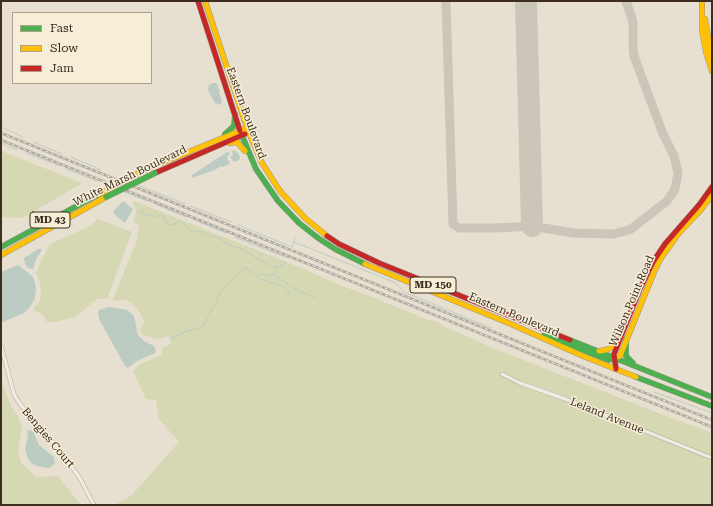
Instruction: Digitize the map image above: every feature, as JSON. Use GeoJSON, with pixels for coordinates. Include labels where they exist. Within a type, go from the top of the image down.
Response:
{"type":"FeatureCollection","features":[{"type":"Feature","properties":{"kind":"main road","name":"Eastern Boulevard"},"geometry":{"type":"LineString","coordinates":[[198,1],[241,133],[252,160],[265,183],[283,207],[299,223],[328,245],[362,262],[511,324],[562,347],[712,406]]}},
{"type":"Feature","properties":{"kind":"main road","name":"Eastern Boulevard"},"geometry":{"type":"LineString","coordinates":[[205,1],[248,130],[262,163],[298,213],[317,229],[348,249],[379,263],[712,397]]}},
{"type":"Feature","properties":{"kind":"main road"},"geometry":{"type":"LineString","coordinates":[[702,1],[702,30],[708,40],[706,52],[712,71]]}},
{"type":"Feature","properties":{"kind":"main road"},"geometry":{"type":"LineString","coordinates":[[706,1],[705,17],[712,60]]}},
{"type":"Feature","properties":{"kind":"main road"},"geometry":{"type":"LineString","coordinates":[[211,142],[215,138],[231,130],[234,126],[235,114]]}},
{"type":"Feature","properties":{"kind":"main road","name":"White Marsh Boulevard"},"geometry":{"type":"LineString","coordinates":[[1,255],[155,173],[248,130]]}},
{"type":"Feature","properties":{"kind":"main road","name":"White Marsh Boulevard"},"geometry":{"type":"LineString","coordinates":[[1,247],[148,169],[211,142],[241,133]]}},
{"type":"Feature","properties":{"kind":"main road"},"geometry":{"type":"LineString","coordinates":[[202,152],[207,153],[236,142],[242,146],[247,157],[252,160]]}},
{"type":"Feature","properties":{"kind":"main road","name":"Wilson Point Road"},"geometry":{"type":"LineString","coordinates":[[616,369],[614,354],[624,338],[652,269],[665,244],[699,205],[712,187]]}},
{"type":"Feature","properties":{"kind":"main road","name":"Wilson Point Road"},"geometry":{"type":"LineString","coordinates":[[652,269],[671,243],[700,211],[712,195]]}},
{"type":"Feature","properties":{"kind":"main road"},"geometry":{"type":"LineString","coordinates":[[511,324],[522,326],[608,360],[615,358]]}},
{"type":"Feature","properties":{"kind":"main road"},"geometry":{"type":"LineString","coordinates":[[598,351],[610,349],[624,338]]}},
{"type":"Feature","properties":{"kind":"main road"},"geometry":{"type":"LineString","coordinates":[[624,338],[627,358],[631,362],[651,373]]}},
{"type":"Feature","properties":{"kind":"street","name":"Bengies Court"},"geometry":{"type":"LineString","coordinates":[[1,346],[14,394],[20,404],[63,454],[76,472],[94,505]]}},
{"type":"Feature","properties":{"kind":"street","name":"Leland Avenue"},"geometry":{"type":"LineString","coordinates":[[502,374],[520,383],[568,400],[712,458]]}},
{"type":"Feature","properties":{"kind":"green space"},"geometry":{"type":"Polygon","coordinates":[[[1,151],[82,183],[23,218],[1,217],[1,151]]]}},
{"type":"Feature","properties":{"kind":"green space"},"geometry":{"type":"Polygon","coordinates":[[[134,201],[309,271],[339,285],[426,319],[438,322],[443,326],[493,348],[712,433],[712,505],[115,505],[132,495],[179,442],[159,419],[156,400],[146,399],[133,371],[141,364],[162,355],[162,348],[172,343],[169,336],[158,339],[143,335],[140,331],[144,322],[141,314],[133,304],[126,300],[112,301],[137,241],[139,226],[133,222],[137,210],[132,202],[134,201]]]}},
{"type":"Feature","properties":{"kind":"green space"},"geometry":{"type":"Polygon","coordinates":[[[98,219],[132,232],[107,299],[97,299],[75,317],[55,322],[47,322],[43,315],[33,310],[40,300],[40,282],[36,273],[42,259],[50,244],[90,226],[98,219]]]}},
{"type":"Feature","properties":{"kind":"green space"},"geometry":{"type":"Polygon","coordinates":[[[1,379],[11,406],[19,418],[22,429],[18,449],[21,463],[37,477],[58,476],[81,505],[1,505],[1,379]]]}},
{"type":"Feature","properties":{"kind":"shaded area"},"geometry":{"type":"Polygon","coordinates":[[[216,83],[218,86],[222,102],[220,105],[215,103],[208,90],[209,85],[216,83]]]}},
{"type":"Feature","properties":{"kind":"shaded area"},"geometry":{"type":"Polygon","coordinates":[[[233,150],[237,152],[240,157],[239,160],[234,162],[230,157],[233,155],[233,150]]]}},
{"type":"Feature","properties":{"kind":"shaded area"},"geometry":{"type":"Polygon","coordinates":[[[227,152],[230,153],[227,158],[230,164],[221,166],[215,170],[192,178],[192,175],[227,152]]]}},
{"type":"Feature","properties":{"kind":"shaded area"},"geometry":{"type":"Polygon","coordinates":[[[123,201],[133,209],[125,223],[113,213],[123,201]]]}},
{"type":"Feature","properties":{"kind":"shaded area"},"geometry":{"type":"Polygon","coordinates":[[[38,249],[42,250],[35,261],[34,268],[28,268],[25,264],[24,258],[38,249]]]}},
{"type":"Feature","properties":{"kind":"shaded area"},"geometry":{"type":"Polygon","coordinates":[[[18,265],[34,279],[36,288],[35,298],[30,307],[24,313],[1,323],[1,272],[18,265]]]}},
{"type":"Feature","properties":{"kind":"shaded area"},"geometry":{"type":"Polygon","coordinates":[[[109,307],[127,310],[133,315],[138,335],[144,341],[154,346],[156,350],[155,353],[137,361],[128,368],[125,366],[99,319],[99,310],[109,307]]]}},
{"type":"Feature","properties":{"kind":"shaded area"},"geometry":{"type":"Polygon","coordinates":[[[27,431],[33,431],[39,445],[54,457],[55,463],[51,467],[47,468],[37,466],[32,464],[28,459],[25,449],[28,436],[27,431]]]}},
{"type":"Feature","properties":{"kind":"waterway"},"geometry":{"type":"LineString","coordinates":[[1,127],[23,137]]}},
{"type":"Feature","properties":{"kind":"waterway"},"geometry":{"type":"LineString","coordinates":[[33,142],[62,154]]}},
{"type":"Feature","properties":{"kind":"waterway"},"geometry":{"type":"LineString","coordinates":[[1,143],[17,150]]}},
{"type":"Feature","properties":{"kind":"waterway"},"geometry":{"type":"LineString","coordinates":[[26,153],[60,166]]}},
{"type":"Feature","properties":{"kind":"waterway"},"geometry":{"type":"LineString","coordinates":[[71,157],[101,170]]}},
{"type":"Feature","properties":{"kind":"waterway"},"geometry":{"type":"LineString","coordinates":[[66,169],[97,181]]}},
{"type":"Feature","properties":{"kind":"waterway"},"geometry":{"type":"LineString","coordinates":[[138,185],[185,204]]}},
{"type":"Feature","properties":{"kind":"waterway"},"geometry":{"type":"LineString","coordinates":[[124,192],[147,201]]}},
{"type":"Feature","properties":{"kind":"waterway"},"geometry":{"type":"LineString","coordinates":[[155,204],[186,217]]}},
{"type":"Feature","properties":{"kind":"waterway"},"geometry":{"type":"LineString","coordinates":[[190,206],[231,222]]}},
{"type":"Feature","properties":{"kind":"waterway"},"geometry":{"type":"LineString","coordinates":[[137,211],[155,217],[160,215],[163,216],[167,224],[171,225],[182,222],[192,232],[199,231],[220,239],[228,245],[240,248],[274,267],[284,265],[286,262]]}},
{"type":"Feature","properties":{"kind":"waterway"},"geometry":{"type":"LineString","coordinates":[[192,219],[226,233]]}},
{"type":"Feature","properties":{"kind":"waterway"},"geometry":{"type":"LineString","coordinates":[[238,225],[292,247],[295,238]]}},
{"type":"Feature","properties":{"kind":"waterway"},"geometry":{"type":"LineString","coordinates":[[234,237],[288,258]]}},
{"type":"Feature","properties":{"kind":"waterway"},"geometry":{"type":"LineString","coordinates":[[294,242],[396,283],[404,292],[491,328]]}},
{"type":"Feature","properties":{"kind":"waterway"},"geometry":{"type":"LineString","coordinates":[[274,274],[276,267]]}},
{"type":"Feature","properties":{"kind":"waterway"},"geometry":{"type":"LineString","coordinates":[[170,339],[185,332],[202,327],[220,293],[244,268],[260,279],[284,287],[290,296]]}},
{"type":"Feature","properties":{"kind":"waterway"},"geometry":{"type":"LineString","coordinates":[[258,276],[262,274],[269,276],[273,274],[293,288],[317,299]]}},
{"type":"Feature","properties":{"kind":"waterway"},"geometry":{"type":"LineString","coordinates":[[654,392],[712,413]]}},
{"type":"Feature","properties":{"kind":"taxiway"},"geometry":{"type":"LineString","coordinates":[[446,1],[453,224],[459,228],[532,226],[573,233],[614,234],[631,229],[667,201],[675,189],[678,173],[674,156],[663,134],[634,56],[633,22],[626,1]]}},
{"type":"Feature","properties":{"kind":"runway"},"geometry":{"type":"LineString","coordinates":[[526,1],[532,226]]}},
{"type":"Feature","properties":{"kind":"railway"},"geometry":{"type":"LineString","coordinates":[[1,133],[712,420]]}},
{"type":"Feature","properties":{"kind":"railway"},"geometry":{"type":"LineString","coordinates":[[1,140],[712,427]]}},
{"type":"Feature","properties":{"kind":"traffic: fast"},"geometry":{"type":"LineString","coordinates":[[225,134],[234,126],[235,114]]}},
{"type":"Feature","properties":{"kind":"traffic: fast"},"geometry":{"type":"LineString","coordinates":[[240,131],[256,169],[278,201],[299,223],[318,238],[335,249],[365,264]]}},
{"type":"Feature","properties":{"kind":"traffic: fast"},"geometry":{"type":"LineString","coordinates":[[106,197],[155,173]]}},
{"type":"Feature","properties":{"kind":"traffic: fast"},"geometry":{"type":"LineString","coordinates":[[1,247],[99,194]]}},
{"type":"Feature","properties":{"kind":"traffic: fast"},"geometry":{"type":"LineString","coordinates":[[544,335],[608,360],[612,359]]}},
{"type":"Feature","properties":{"kind":"traffic: fast"},"geometry":{"type":"LineString","coordinates":[[626,339],[626,356],[633,363]]}},
{"type":"Feature","properties":{"kind":"traffic: fast"},"geometry":{"type":"LineString","coordinates":[[570,340],[712,397]]}},
{"type":"Feature","properties":{"kind":"traffic: fast"},"geometry":{"type":"LineString","coordinates":[[636,377],[712,406]]}},
{"type":"Feature","properties":{"kind":"traffic: slow"},"geometry":{"type":"LineString","coordinates":[[205,1],[247,128]]}},
{"type":"Feature","properties":{"kind":"traffic: slow"},"geometry":{"type":"LineString","coordinates":[[702,1],[702,30],[706,52],[712,71]]}},
{"type":"Feature","properties":{"kind":"traffic: slow"},"geometry":{"type":"LineString","coordinates":[[705,19],[712,60]]}},
{"type":"Feature","properties":{"kind":"traffic: slow"},"geometry":{"type":"LineString","coordinates":[[147,169],[247,128],[262,163],[280,191],[305,218],[327,236]]}},
{"type":"Feature","properties":{"kind":"traffic: slow"},"geometry":{"type":"LineString","coordinates":[[230,143],[237,142],[245,151]]}},
{"type":"Feature","properties":{"kind":"traffic: slow"},"geometry":{"type":"LineString","coordinates":[[99,194],[147,169]]}},
{"type":"Feature","properties":{"kind":"traffic: slow"},"geometry":{"type":"LineString","coordinates":[[615,358],[620,356],[661,258],[679,233],[700,211],[712,195]]}},
{"type":"Feature","properties":{"kind":"traffic: slow"},"geometry":{"type":"LineString","coordinates":[[1,255],[106,197]]}},
{"type":"Feature","properties":{"kind":"traffic: slow"},"geometry":{"type":"LineString","coordinates":[[365,264],[636,377]]}},
{"type":"Feature","properties":{"kind":"traffic: slow"},"geometry":{"type":"LineString","coordinates":[[599,351],[612,347],[621,336]]}},
{"type":"Feature","properties":{"kind":"traffic: jam"},"geometry":{"type":"LineString","coordinates":[[198,1],[240,131]]}},
{"type":"Feature","properties":{"kind":"traffic: jam"},"geometry":{"type":"LineString","coordinates":[[155,173],[245,134]]}},
{"type":"Feature","properties":{"kind":"traffic: jam"},"geometry":{"type":"LineString","coordinates":[[616,369],[614,354],[640,289],[653,262],[665,244],[699,205],[712,187]]}},
{"type":"Feature","properties":{"kind":"traffic: jam"},"geometry":{"type":"LineString","coordinates":[[327,236],[339,244],[379,263],[570,340]]}}]}
